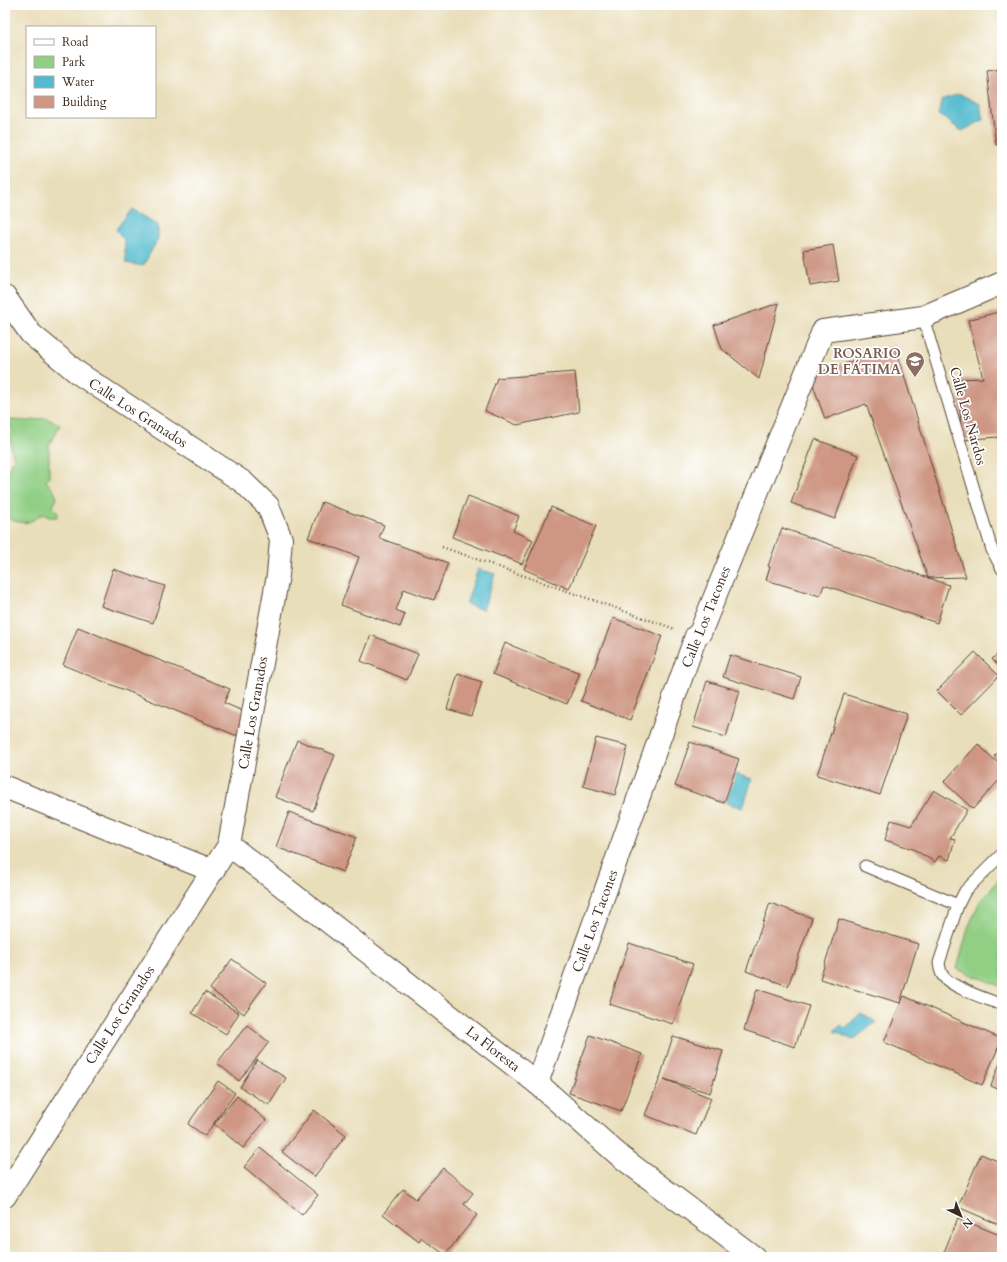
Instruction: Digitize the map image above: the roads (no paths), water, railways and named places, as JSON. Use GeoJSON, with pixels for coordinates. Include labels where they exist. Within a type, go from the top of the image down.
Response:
{"type":"FeatureCollection","features":[{"type":"Feature","properties":{"kind":"street","name":"Calle Los Tacones"},"geometry":{"type":"LineString","coordinates":[[537,1083],[696,636],[700,633],[823,331],[923,317],[1002,283]]}},
{"type":"Feature","properties":{"kind":"street","name":"Calle Los Granados"},"geometry":{"type":"LineString","coordinates":[[5,297],[31,334],[78,373],[243,482],[268,506],[281,538],[278,575],[229,845],[5,1195]]}},
{"type":"Feature","properties":{"kind":"street"},"geometry":{"type":"LineString","coordinates":[[5,787],[213,871]]}},
{"type":"Feature","properties":{"kind":"street","name":"La Floresta"},"geometry":{"type":"LineString","coordinates":[[229,845],[537,1083],[621,1157],[754,1257]]}},
{"type":"Feature","properties":{"kind":"lane","name":"Calle Los Nardos"},"geometry":{"type":"LineString","coordinates":[[923,317],[992,550],[1002,569]]}},
{"type":"Feature","properties":{"kind":"lane"},"geometry":{"type":"LineString","coordinates":[[1002,854],[965,891],[958,905],[939,964],[943,976],[954,986],[1002,1005]]}},
{"type":"Feature","properties":{"kind":"lane"},"geometry":{"type":"LineString","coordinates":[[865,866],[958,905]]}},
{"type":"Feature","properties":{"kind":"water"},"geometry":{"type":"Polygon","coordinates":[[[960,94],[980,104],[983,120],[962,131],[938,114],[943,99],[960,94]]]}},
{"type":"Feature","properties":{"kind":"water"},"geometry":{"type":"Polygon","coordinates":[[[132,209],[158,225],[158,239],[143,266],[126,263],[124,240],[116,229],[132,209]]]}},
{"type":"Feature","properties":{"kind":"water"},"geometry":{"type":"Polygon","coordinates":[[[478,569],[495,574],[483,610],[466,604],[478,569]]]}},
{"type":"Feature","properties":{"kind":"water"},"geometry":{"type":"Polygon","coordinates":[[[736,774],[752,779],[743,808],[726,803],[736,774]]]}},
{"type":"Feature","properties":{"kind":"water"},"geometry":{"type":"Polygon","coordinates":[[[861,1013],[876,1022],[853,1040],[834,1031],[841,1025],[845,1028],[861,1013]]]}},
{"type":"Feature","properties":{"kind":"place","name":"ROSARIO DE FÁTIMA"},"geometry":{"type":"Point","coordinates":[915,378]}}]}
